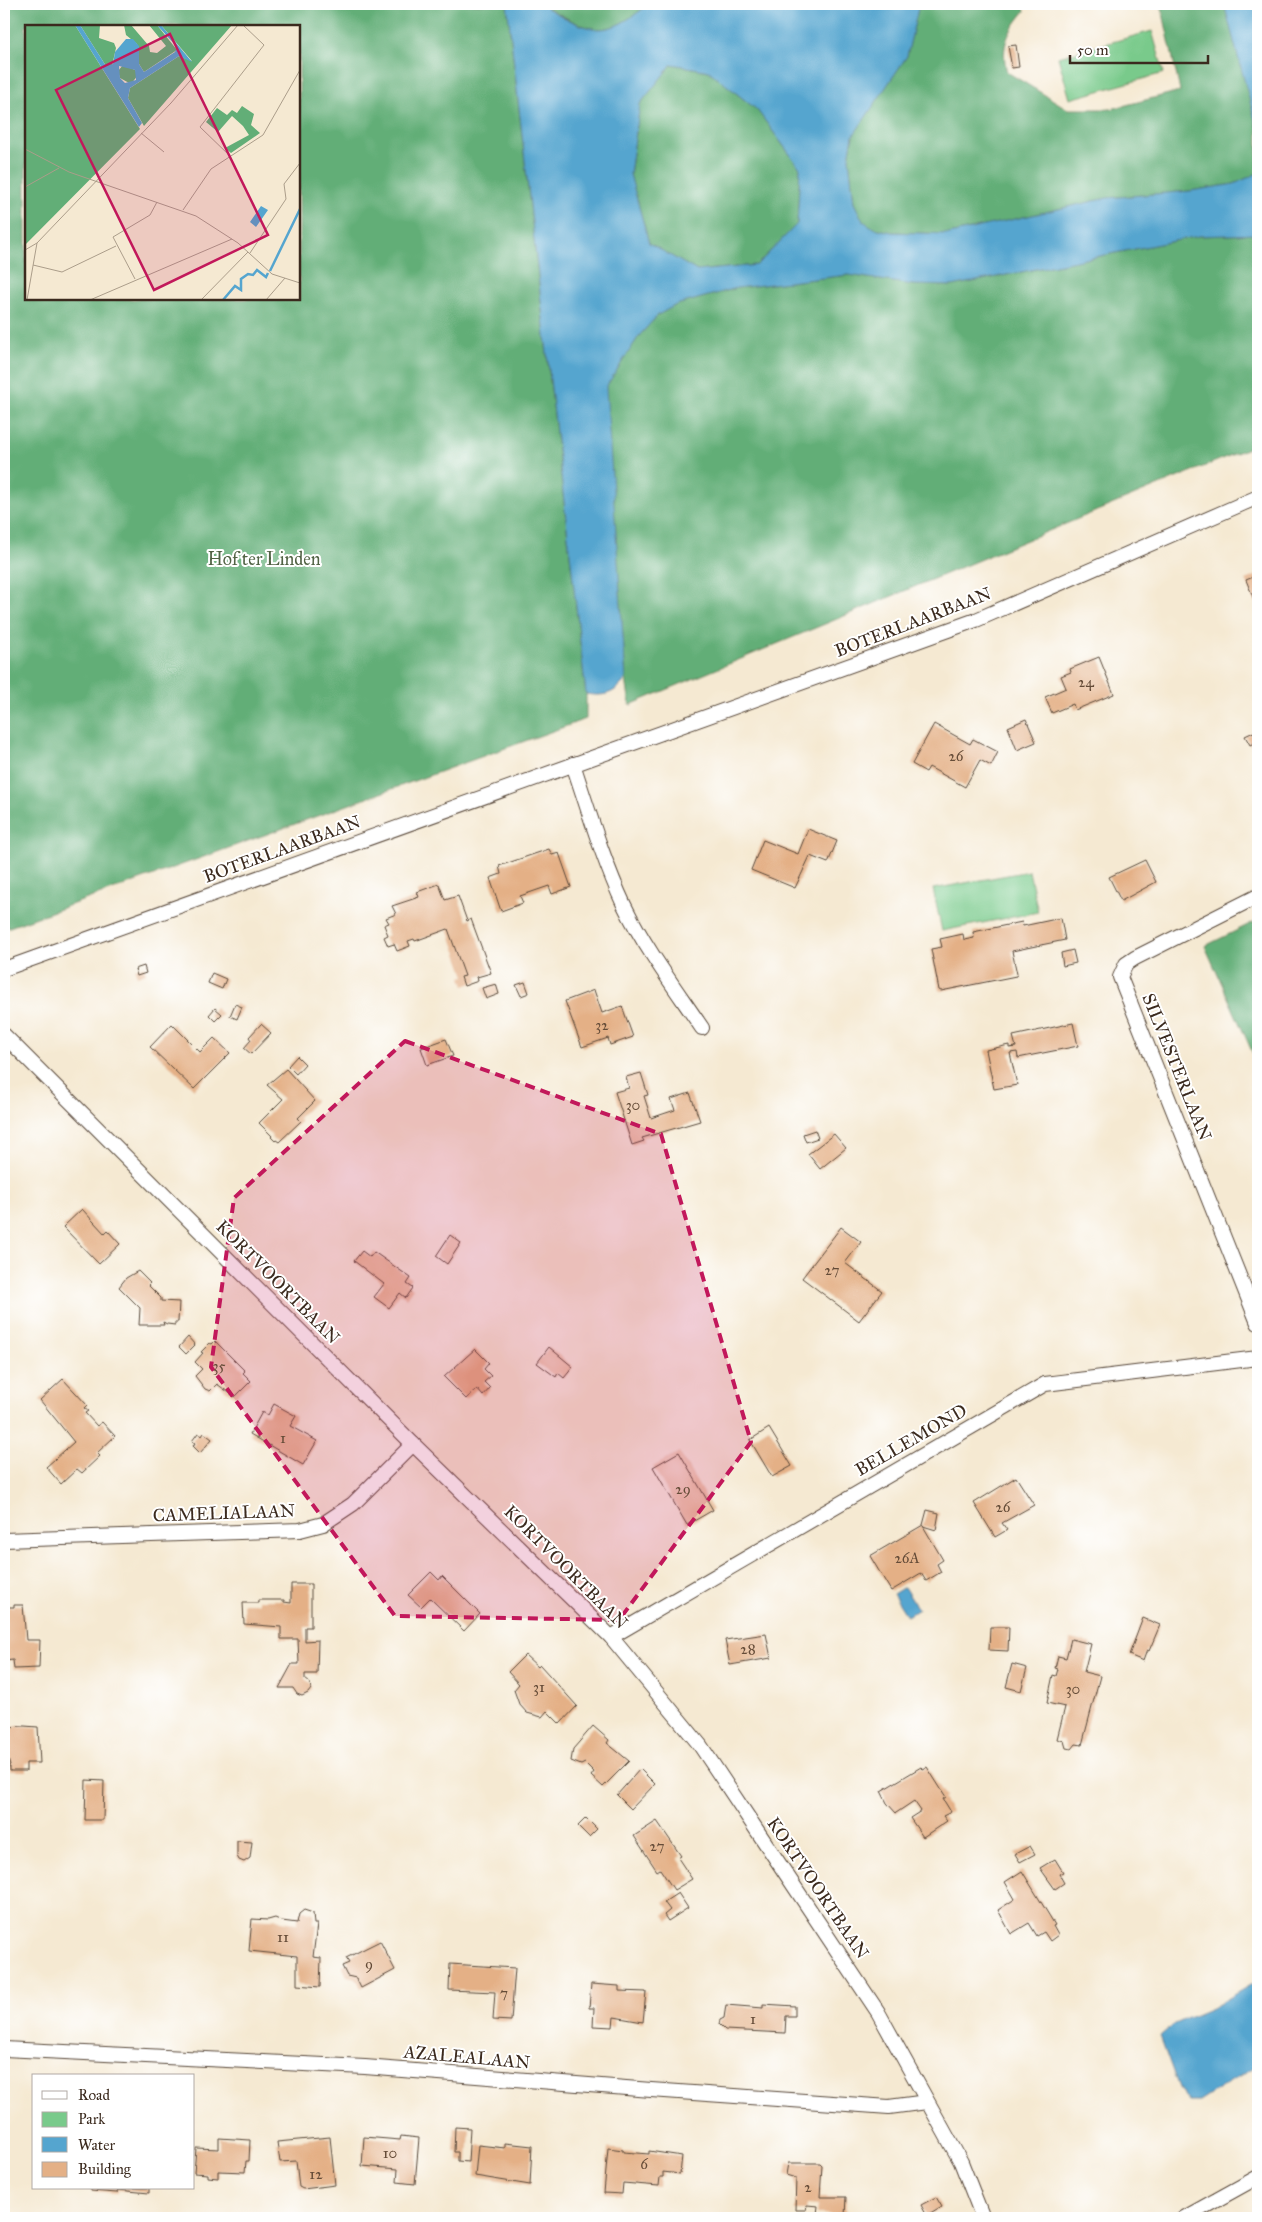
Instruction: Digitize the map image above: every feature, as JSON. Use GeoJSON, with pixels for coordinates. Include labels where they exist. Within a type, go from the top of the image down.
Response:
{"type":"FeatureCollection","features":[{"type":"Feature","properties":{"kind":"street","name":"BOTERLAARBAAN"},"geometry":{"type":"LineString","coordinates":[[4,969],[976,620],[1258,498]]}},
{"type":"Feature","properties":{"kind":"street"},"geometry":{"type":"LineString","coordinates":[[573,764],[606,863],[625,906],[661,969],[702,1028]]}},
{"type":"Feature","properties":{"kind":"street","name":"SILVESTERLAAN"},"geometry":{"type":"LineString","coordinates":[[1258,896],[1135,958],[1126,964],[1120,977],[1258,1323]]}},
{"type":"Feature","properties":{"kind":"street","name":"KORTVOORTBAAN"},"geometry":{"type":"LineString","coordinates":[[4,1035],[413,1444],[611,1637],[700,1745],[878,2012],[960,2162],[983,2218]]}},
{"type":"Feature","properties":{"kind":"street","name":"BELLEMOND"},"geometry":{"type":"LineString","coordinates":[[611,1637],[1045,1384],[1258,1358]]}},
{"type":"Feature","properties":{"kind":"street","name":"CAMELIALAAN"},"geometry":{"type":"LineString","coordinates":[[4,1540],[300,1530],[323,1524],[353,1504],[413,1444]]}},
{"type":"Feature","properties":{"kind":"street","name":"AZALEALAAN"},"geometry":{"type":"LineString","coordinates":[[4,2049],[365,2067],[889,2107],[927,2102]]}},
{"type":"Feature","properties":{"kind":"street"},"geometry":{"type":"LineString","coordinates":[[1184,2218],[1258,2177]]}},
{"type":"Feature","properties":{"kind":"highlighted area"},"geometry":{"type":"Polygon","coordinates":[[[405,1041],[661,1134],[751,1442],[619,1620],[395,1616],[211,1367],[234,1198],[405,1041]]]}},
{"type":"Feature","properties":{"kind":"green space","name":"Hof ter Linden"},"geometry":{"type":"Polygon","coordinates":[[[4,4],[507,4],[586,694],[586,719],[4,929],[4,4]]]}},
{"type":"Feature","properties":{"kind":"green space"},"geometry":{"type":"Polygon","coordinates":[[[546,4],[649,4],[621,23],[599,29],[577,23],[547,7],[546,4]]]}},
{"type":"Feature","properties":{"kind":"green space"},"geometry":{"type":"Polygon","coordinates":[[[921,4],[1023,4],[1025,11],[1010,32],[1005,47],[1004,54],[1007,72],[1068,109],[1111,109],[1180,91],[1161,4],[1224,4],[1258,128],[1258,173],[1234,184],[1190,191],[1107,198],[949,234],[892,232],[874,228],[863,222],[854,203],[849,158],[853,136],[907,56],[918,8],[921,4]]]}},
{"type":"Feature","properties":{"kind":"green space"},"geometry":{"type":"Polygon","coordinates":[[[1152,31],[1164,73],[1070,99],[1058,57],[1152,31]]]}},
{"type":"Feature","properties":{"kind":"green space"},"geometry":{"type":"Polygon","coordinates":[[[672,64],[709,71],[757,110],[800,168],[797,224],[757,265],[697,271],[649,243],[630,175],[640,104],[672,64]]]}},
{"type":"Feature","properties":{"kind":"green space"},"geometry":{"type":"Polygon","coordinates":[[[1258,234],[1258,444],[630,705],[626,679],[605,387],[639,336],[658,315],[676,305],[737,288],[849,275],[913,285],[952,286],[1199,236],[1258,234]]]}},
{"type":"Feature","properties":{"kind":"green space"},"geometry":{"type":"Polygon","coordinates":[[[1029,871],[1038,912],[942,931],[933,889],[1029,871]]]}},
{"type":"Feature","properties":{"kind":"green space"},"geometry":{"type":"Polygon","coordinates":[[[1258,920],[1258,1065],[1205,946],[1258,920]]]}},
{"type":"Feature","properties":{"kind":"water"},"geometry":{"type":"Polygon","coordinates":[[[507,4],[546,4],[547,8],[563,17],[588,27],[599,29],[610,28],[621,23],[649,4],[921,4],[918,9],[907,56],[853,136],[849,158],[854,203],[863,221],[874,228],[892,232],[949,234],[1107,198],[1190,191],[1234,184],[1258,173],[1258,234],[1199,236],[952,286],[913,285],[849,275],[737,288],[676,305],[658,315],[639,336],[606,387],[626,679],[618,688],[604,695],[586,694],[507,4]],[[672,64],[640,104],[630,174],[649,243],[697,271],[757,265],[797,224],[800,168],[757,110],[709,71],[672,64]]]}},
{"type":"Feature","properties":{"kind":"water"},"geometry":{"type":"Polygon","coordinates":[[[1224,4],[1258,4],[1258,128],[1254,117],[1224,4]]]}},
{"type":"Feature","properties":{"kind":"water"},"geometry":{"type":"Polygon","coordinates":[[[904,1587],[918,1609],[907,1616],[893,1594],[904,1587]]]}},
{"type":"Feature","properties":{"kind":"water"},"geometry":{"type":"Polygon","coordinates":[[[1258,1981],[1258,2064],[1199,2102],[1189,2102],[1179,2088],[1160,2036],[1174,2024],[1212,2008],[1258,1981]]]}},
{"type":"Feature","properties":{"kind":"building"},"geometry":{"type":"Polygon","coordinates":[[[1016,45],[1019,67],[1012,68],[1008,46],[1016,45]]]}},
{"type":"Feature","properties":{"kind":"building"},"geometry":{"type":"Polygon","coordinates":[[[1258,575],[1258,609],[1246,580],[1258,575]]]}},
{"type":"Feature","properties":{"kind":"building"},"geometry":{"type":"Polygon","coordinates":[[[1099,657],[1114,694],[1075,710],[1073,704],[1052,713],[1045,697],[1066,688],[1061,676],[1071,672],[1070,669],[1099,657]]]}},
{"type":"Feature","properties":{"kind":"building"},"geometry":{"type":"Polygon","coordinates":[[[1026,719],[1036,742],[1017,750],[1008,727],[1026,719]]]}},
{"type":"Feature","properties":{"kind":"building"},"geometry":{"type":"Polygon","coordinates":[[[934,724],[970,744],[973,739],[998,752],[991,766],[980,760],[965,787],[929,767],[926,772],[912,764],[934,724]]]}},
{"type":"Feature","properties":{"kind":"building"},"geometry":{"type":"Polygon","coordinates":[[[1258,730],[1258,741],[1250,745],[1245,736],[1258,730]]]}},
{"type":"Feature","properties":{"kind":"building"},"geometry":{"type":"Polygon","coordinates":[[[808,829],[837,841],[828,863],[810,856],[795,888],[751,870],[763,840],[798,854],[808,829]]]}},
{"type":"Feature","properties":{"kind":"building"},"geometry":{"type":"Polygon","coordinates":[[[549,849],[552,855],[559,853],[571,887],[552,894],[549,886],[520,896],[523,903],[501,911],[490,878],[501,874],[499,866],[549,849]]]}},
{"type":"Feature","properties":{"kind":"building"},"geometry":{"type":"Polygon","coordinates":[[[1145,860],[1156,882],[1121,901],[1109,877],[1145,860]]]}},
{"type":"Feature","properties":{"kind":"building"},"geometry":{"type":"Polygon","coordinates":[[[439,884],[445,900],[458,896],[467,921],[471,919],[491,973],[477,977],[478,981],[464,986],[461,977],[465,976],[448,929],[415,941],[414,939],[408,941],[410,946],[397,951],[394,944],[388,946],[384,937],[388,935],[384,925],[389,923],[386,918],[396,914],[392,906],[419,897],[417,892],[439,884]]]}},
{"type":"Feature","properties":{"kind":"building"},"geometry":{"type":"Polygon","coordinates":[[[1061,918],[1065,940],[1012,951],[1016,976],[939,990],[931,949],[942,947],[940,939],[963,934],[964,940],[974,938],[973,932],[1022,922],[1023,926],[1061,918]]]}},
{"type":"Feature","properties":{"kind":"building"},"geometry":{"type":"Polygon","coordinates":[[[1073,950],[1076,963],[1063,966],[1061,953],[1073,950]]]}},
{"type":"Feature","properties":{"kind":"building"},"geometry":{"type":"Polygon","coordinates":[[[144,966],[146,973],[137,976],[135,969],[144,966]]]}},
{"type":"Feature","properties":{"kind":"building"},"geometry":{"type":"Polygon","coordinates":[[[212,973],[226,979],[222,989],[208,983],[212,973]]]}},
{"type":"Feature","properties":{"kind":"building"},"geometry":{"type":"Polygon","coordinates":[[[525,982],[529,993],[521,996],[516,985],[525,982]]]}},
{"type":"Feature","properties":{"kind":"building"},"geometry":{"type":"Polygon","coordinates":[[[496,984],[499,994],[486,999],[482,988],[496,984]]]}},
{"type":"Feature","properties":{"kind":"building"},"geometry":{"type":"Polygon","coordinates":[[[594,990],[602,1013],[622,1006],[633,1037],[610,1045],[608,1038],[582,1047],[565,1001],[594,990]]]}},
{"type":"Feature","properties":{"kind":"building"},"geometry":{"type":"Polygon","coordinates":[[[235,1004],[242,1007],[237,1019],[230,1016],[235,1004]]]}},
{"type":"Feature","properties":{"kind":"building"},"geometry":{"type":"Polygon","coordinates":[[[215,1008],[222,1014],[215,1021],[209,1015],[215,1008]]]}},
{"type":"Feature","properties":{"kind":"building"},"geometry":{"type":"Polygon","coordinates":[[[1073,1023],[1078,1046],[1018,1058],[1017,1052],[1010,1053],[1017,1085],[994,1089],[986,1050],[1009,1045],[1009,1048],[1016,1047],[1013,1036],[1073,1023]]]}},
{"type":"Feature","properties":{"kind":"building"},"geometry":{"type":"Polygon","coordinates":[[[172,1024],[200,1052],[214,1038],[230,1053],[194,1089],[150,1047],[172,1024]]]}},
{"type":"Feature","properties":{"kind":"building"},"geometry":{"type":"Polygon","coordinates":[[[261,1024],[271,1033],[251,1054],[244,1048],[251,1040],[249,1037],[261,1024]]]}},
{"type":"Feature","properties":{"kind":"building"},"geometry":{"type":"Polygon","coordinates":[[[446,1039],[453,1056],[427,1065],[421,1048],[446,1039]]]}},
{"type":"Feature","properties":{"kind":"building"},"geometry":{"type":"Polygon","coordinates":[[[297,1056],[305,1064],[296,1074],[288,1066],[297,1056]]]}},
{"type":"Feature","properties":{"kind":"building"},"geometry":{"type":"Polygon","coordinates":[[[286,1069],[315,1101],[298,1118],[301,1121],[279,1142],[275,1141],[259,1123],[283,1099],[267,1085],[286,1069]]]}},
{"type":"Feature","properties":{"kind":"building"},"geometry":{"type":"Polygon","coordinates":[[[641,1073],[648,1095],[644,1096],[651,1118],[675,1110],[671,1099],[690,1093],[700,1121],[642,1138],[644,1141],[632,1145],[615,1092],[629,1088],[626,1077],[641,1073]]]}},
{"type":"Feature","properties":{"kind":"building"},"geometry":{"type":"Polygon","coordinates":[[[815,1130],[818,1138],[806,1142],[803,1134],[815,1130]]]}},
{"type":"Feature","properties":{"kind":"building"},"geometry":{"type":"Polygon","coordinates":[[[834,1134],[846,1148],[820,1169],[808,1154],[834,1134]]]}},
{"type":"Feature","properties":{"kind":"building"},"geometry":{"type":"Polygon","coordinates":[[[82,1209],[105,1234],[108,1231],[120,1244],[99,1264],[63,1227],[82,1209]]]}},
{"type":"Feature","properties":{"kind":"building"},"geometry":{"type":"Polygon","coordinates":[[[841,1227],[861,1242],[845,1263],[882,1291],[859,1321],[802,1278],[841,1227]]]}},
{"type":"Feature","properties":{"kind":"building"},"geometry":{"type":"Polygon","coordinates":[[[450,1235],[461,1243],[447,1264],[436,1256],[450,1235]]]}},
{"type":"Feature","properties":{"kind":"building"},"geometry":{"type":"Polygon","coordinates":[[[362,1251],[370,1257],[374,1252],[411,1278],[407,1284],[413,1288],[406,1298],[400,1293],[389,1308],[374,1297],[384,1284],[354,1261],[362,1251]]]}},
{"type":"Feature","properties":{"kind":"building"},"geometry":{"type":"Polygon","coordinates":[[[138,1271],[150,1283],[148,1285],[161,1298],[161,1301],[179,1302],[178,1322],[175,1322],[175,1325],[163,1322],[164,1325],[139,1325],[140,1308],[119,1287],[126,1278],[138,1271]]]}},
{"type":"Feature","properties":{"kind":"building"},"geometry":{"type":"Polygon","coordinates":[[[188,1337],[195,1345],[186,1354],[179,1347],[188,1337]]]}},
{"type":"Feature","properties":{"kind":"building"},"geometry":{"type":"Polygon","coordinates":[[[215,1341],[245,1371],[243,1373],[251,1381],[235,1397],[217,1384],[210,1391],[205,1389],[195,1376],[202,1369],[195,1362],[203,1353],[201,1352],[210,1343],[212,1344],[215,1341]]]}},
{"type":"Feature","properties":{"kind":"building"},"geometry":{"type":"Polygon","coordinates":[[[549,1347],[573,1367],[564,1378],[558,1373],[556,1377],[537,1363],[549,1347]]]}},
{"type":"Feature","properties":{"kind":"building"},"geometry":{"type":"Polygon","coordinates":[[[475,1349],[489,1363],[484,1369],[491,1376],[484,1382],[490,1388],[483,1396],[477,1389],[466,1399],[444,1377],[475,1349]]]}},
{"type":"Feature","properties":{"kind":"building"},"geometry":{"type":"Polygon","coordinates":[[[63,1379],[87,1405],[84,1408],[88,1411],[85,1413],[97,1426],[102,1422],[115,1436],[97,1453],[100,1456],[82,1473],[77,1469],[61,1484],[46,1467],[74,1442],[40,1400],[63,1379]]]}},
{"type":"Feature","properties":{"kind":"building"},"geometry":{"type":"Polygon","coordinates":[[[274,1404],[296,1416],[290,1426],[317,1441],[303,1465],[250,1434],[262,1412],[268,1415],[274,1404]]]}},
{"type":"Feature","properties":{"kind":"building"},"geometry":{"type":"Polygon","coordinates":[[[769,1428],[792,1466],[772,1477],[750,1440],[769,1428]]]}},
{"type":"Feature","properties":{"kind":"building"},"geometry":{"type":"Polygon","coordinates":[[[198,1433],[202,1436],[204,1433],[212,1439],[200,1453],[193,1446],[195,1443],[192,1441],[198,1433]]]}},
{"type":"Feature","properties":{"kind":"building"},"geometry":{"type":"Polygon","coordinates":[[[679,1452],[713,1510],[687,1525],[653,1467],[679,1452]]]}},
{"type":"Feature","properties":{"kind":"building"},"geometry":{"type":"Polygon","coordinates":[[[1016,1477],[1034,1505],[1002,1523],[1007,1530],[995,1537],[974,1503],[1016,1477]]]}},
{"type":"Feature","properties":{"kind":"building"},"geometry":{"type":"Polygon","coordinates":[[[927,1510],[939,1513],[936,1530],[923,1526],[943,1560],[937,1564],[941,1572],[926,1581],[921,1573],[891,1591],[870,1556],[923,1525],[927,1510]]]}},
{"type":"Feature","properties":{"kind":"building"},"geometry":{"type":"Polygon","coordinates":[[[431,1572],[439,1580],[442,1576],[480,1614],[464,1631],[430,1598],[421,1607],[408,1595],[431,1572]]]}},
{"type":"Feature","properties":{"kind":"building"},"geometry":{"type":"Polygon","coordinates":[[[291,1584],[311,1584],[311,1627],[305,1627],[305,1641],[318,1640],[317,1674],[305,1674],[305,1679],[310,1683],[311,1689],[302,1696],[297,1694],[293,1688],[279,1688],[292,1664],[299,1664],[298,1639],[281,1639],[281,1627],[244,1624],[243,1603],[258,1603],[258,1600],[284,1600],[284,1602],[291,1603],[291,1584]]]}},
{"type":"Feature","properties":{"kind":"building"},"geometry":{"type":"Polygon","coordinates":[[[14,1605],[23,1605],[26,1640],[40,1640],[39,1668],[14,1669],[13,1660],[4,1661],[4,1607],[14,1607],[14,1605]]]}},
{"type":"Feature","properties":{"kind":"building"},"geometry":{"type":"Polygon","coordinates":[[[1143,1618],[1160,1625],[1143,1661],[1129,1655],[1143,1618]]]}},
{"type":"Feature","properties":{"kind":"building"},"geometry":{"type":"Polygon","coordinates":[[[990,1627],[1009,1627],[1008,1651],[989,1650],[990,1627]]]}},
{"type":"Feature","properties":{"kind":"building"},"geometry":{"type":"Polygon","coordinates":[[[766,1634],[771,1658],[730,1665],[725,1640],[766,1634]]]}},
{"type":"Feature","properties":{"kind":"building"},"geometry":{"type":"Polygon","coordinates":[[[1071,1639],[1091,1644],[1084,1672],[1100,1676],[1082,1745],[1076,1744],[1072,1749],[1066,1748],[1064,1741],[1057,1739],[1065,1707],[1047,1703],[1053,1675],[1056,1676],[1058,1669],[1055,1668],[1058,1656],[1066,1658],[1071,1639]]]}},
{"type":"Feature","properties":{"kind":"building"},"geometry":{"type":"Polygon","coordinates":[[[525,1655],[538,1667],[540,1665],[577,1706],[560,1724],[547,1711],[542,1717],[527,1713],[519,1704],[514,1690],[519,1684],[508,1672],[525,1655]]]}},
{"type":"Feature","properties":{"kind":"building"},"geometry":{"type":"Polygon","coordinates":[[[1012,1664],[1027,1668],[1021,1691],[1006,1687],[1012,1664]]]}},
{"type":"Feature","properties":{"kind":"building"},"geometry":{"type":"Polygon","coordinates":[[[593,1726],[609,1740],[607,1743],[629,1761],[603,1787],[591,1776],[594,1772],[585,1763],[581,1765],[571,1761],[573,1749],[593,1726]]]}},
{"type":"Feature","properties":{"kind":"building"},"geometry":{"type":"Polygon","coordinates":[[[4,1727],[38,1727],[40,1763],[26,1763],[26,1771],[10,1771],[10,1767],[6,1767],[10,1765],[8,1758],[4,1758],[4,1727]]]}},
{"type":"Feature","properties":{"kind":"building"},"geometry":{"type":"Polygon","coordinates":[[[921,1767],[923,1769],[927,1767],[946,1797],[943,1799],[951,1812],[943,1816],[947,1821],[923,1837],[910,1818],[921,1811],[914,1801],[896,1813],[887,1803],[881,1791],[921,1767]]]}},
{"type":"Feature","properties":{"kind":"building"},"geometry":{"type":"Polygon","coordinates":[[[640,1769],[655,1784],[631,1809],[617,1795],[640,1769]]]}},
{"type":"Feature","properties":{"kind":"building"},"geometry":{"type":"Polygon","coordinates":[[[86,1780],[104,1781],[103,1820],[85,1820],[86,1780]]]}},
{"type":"Feature","properties":{"kind":"building"},"geometry":{"type":"Polygon","coordinates":[[[586,1818],[597,1829],[589,1837],[578,1826],[586,1818]]]}},
{"type":"Feature","properties":{"kind":"building"},"geometry":{"type":"Polygon","coordinates":[[[657,1821],[681,1856],[678,1858],[692,1879],[674,1890],[660,1869],[657,1871],[634,1836],[657,1821]]]}},
{"type":"Feature","properties":{"kind":"building"},"geometry":{"type":"Polygon","coordinates":[[[237,1841],[252,1842],[250,1858],[244,1862],[239,1860],[237,1856],[237,1841]]]}},
{"type":"Feature","properties":{"kind":"building"},"geometry":{"type":"Polygon","coordinates":[[[1030,1846],[1035,1854],[1020,1862],[1015,1854],[1030,1846]]]}},
{"type":"Feature","properties":{"kind":"building"},"geometry":{"type":"Polygon","coordinates":[[[1055,1859],[1063,1872],[1059,1874],[1064,1883],[1055,1889],[1040,1868],[1055,1859]]]}},
{"type":"Feature","properties":{"kind":"building"},"geometry":{"type":"Polygon","coordinates":[[[1022,1871],[1055,1925],[1053,1926],[1058,1935],[1050,1941],[1044,1932],[1037,1936],[1029,1923],[1011,1934],[998,1910],[1015,1899],[1005,1882],[1022,1871]]]}},
{"type":"Feature","properties":{"kind":"building"},"geometry":{"type":"Polygon","coordinates":[[[678,1893],[688,1908],[668,1921],[664,1915],[670,1910],[664,1902],[678,1893]]]}},
{"type":"Feature","properties":{"kind":"building"},"geometry":{"type":"Polygon","coordinates":[[[304,1910],[313,1913],[314,1924],[317,1924],[313,1957],[321,1958],[320,1987],[297,1985],[297,1956],[249,1951],[252,1919],[268,1920],[275,1918],[297,1923],[299,1914],[304,1910]]]}},
{"type":"Feature","properties":{"kind":"building"},"geometry":{"type":"Polygon","coordinates":[[[380,1941],[395,1970],[361,1988],[356,1978],[347,1976],[342,1966],[349,1963],[346,1958],[380,1941]]]}},
{"type":"Feature","properties":{"kind":"building"},"geometry":{"type":"Polygon","coordinates":[[[450,1964],[515,1968],[511,2021],[493,2020],[495,1992],[449,1990],[450,1964]]]}},
{"type":"Feature","properties":{"kind":"building"},"geometry":{"type":"Polygon","coordinates":[[[591,1984],[619,1986],[619,1991],[646,1992],[643,2022],[614,2017],[613,2027],[593,2026],[594,2008],[589,2008],[591,1984]]]}},
{"type":"Feature","properties":{"kind":"building"},"geometry":{"type":"Polygon","coordinates":[[[763,2004],[795,2006],[795,2016],[786,2016],[785,2033],[725,2030],[719,2024],[720,2020],[724,2018],[726,2005],[763,2008],[763,2004]]]}},
{"type":"Feature","properties":{"kind":"building"},"geometry":{"type":"Polygon","coordinates":[[[455,2127],[470,2128],[468,2162],[458,2161],[458,2152],[454,2152],[455,2127]]]}},
{"type":"Feature","properties":{"kind":"building"},"geometry":{"type":"Polygon","coordinates":[[[401,2136],[419,2138],[415,2184],[397,2182],[398,2169],[362,2166],[364,2137],[400,2140],[401,2136]]]}},
{"type":"Feature","properties":{"kind":"building"},"geometry":{"type":"Polygon","coordinates":[[[330,2137],[335,2185],[303,2189],[299,2187],[296,2161],[280,2162],[277,2142],[330,2137]]]}},
{"type":"Feature","properties":{"kind":"building"},"geometry":{"type":"Polygon","coordinates":[[[219,2138],[250,2140],[249,2161],[246,2161],[245,2172],[218,2171],[218,2178],[208,2177],[208,2174],[195,2173],[196,2148],[219,2149],[219,2138]]]}},
{"type":"Feature","properties":{"kind":"building"},"geometry":{"type":"Polygon","coordinates":[[[505,2143],[532,2146],[530,2185],[475,2176],[478,2145],[505,2148],[505,2143]]]}},
{"type":"Feature","properties":{"kind":"building"},"geometry":{"type":"Polygon","coordinates":[[[608,2148],[623,2150],[623,2152],[649,2154],[649,2151],[682,2156],[680,2174],[663,2172],[663,2177],[660,2177],[659,2186],[623,2183],[622,2194],[604,2193],[608,2148]]]}},
{"type":"Feature","properties":{"kind":"building"},"geometry":{"type":"Polygon","coordinates":[[[788,2163],[820,2163],[822,2165],[820,2197],[846,2197],[845,2215],[817,2214],[818,2206],[807,2205],[806,2210],[795,2210],[796,2178],[786,2175],[788,2163]]]}},
{"type":"Feature","properties":{"kind":"building"},"geometry":{"type":"Polygon","coordinates":[[[91,2190],[118,2190],[117,2193],[91,2190]]]}},
{"type":"Feature","properties":{"kind":"building"},"geometry":{"type":"Polygon","coordinates":[[[118,2190],[149,2190],[149,2193],[118,2190]]]}},
{"type":"Feature","properties":{"kind":"building"},"geometry":{"type":"Polygon","coordinates":[[[936,2197],[942,2207],[927,2216],[921,2205],[936,2197]]]}}]}
